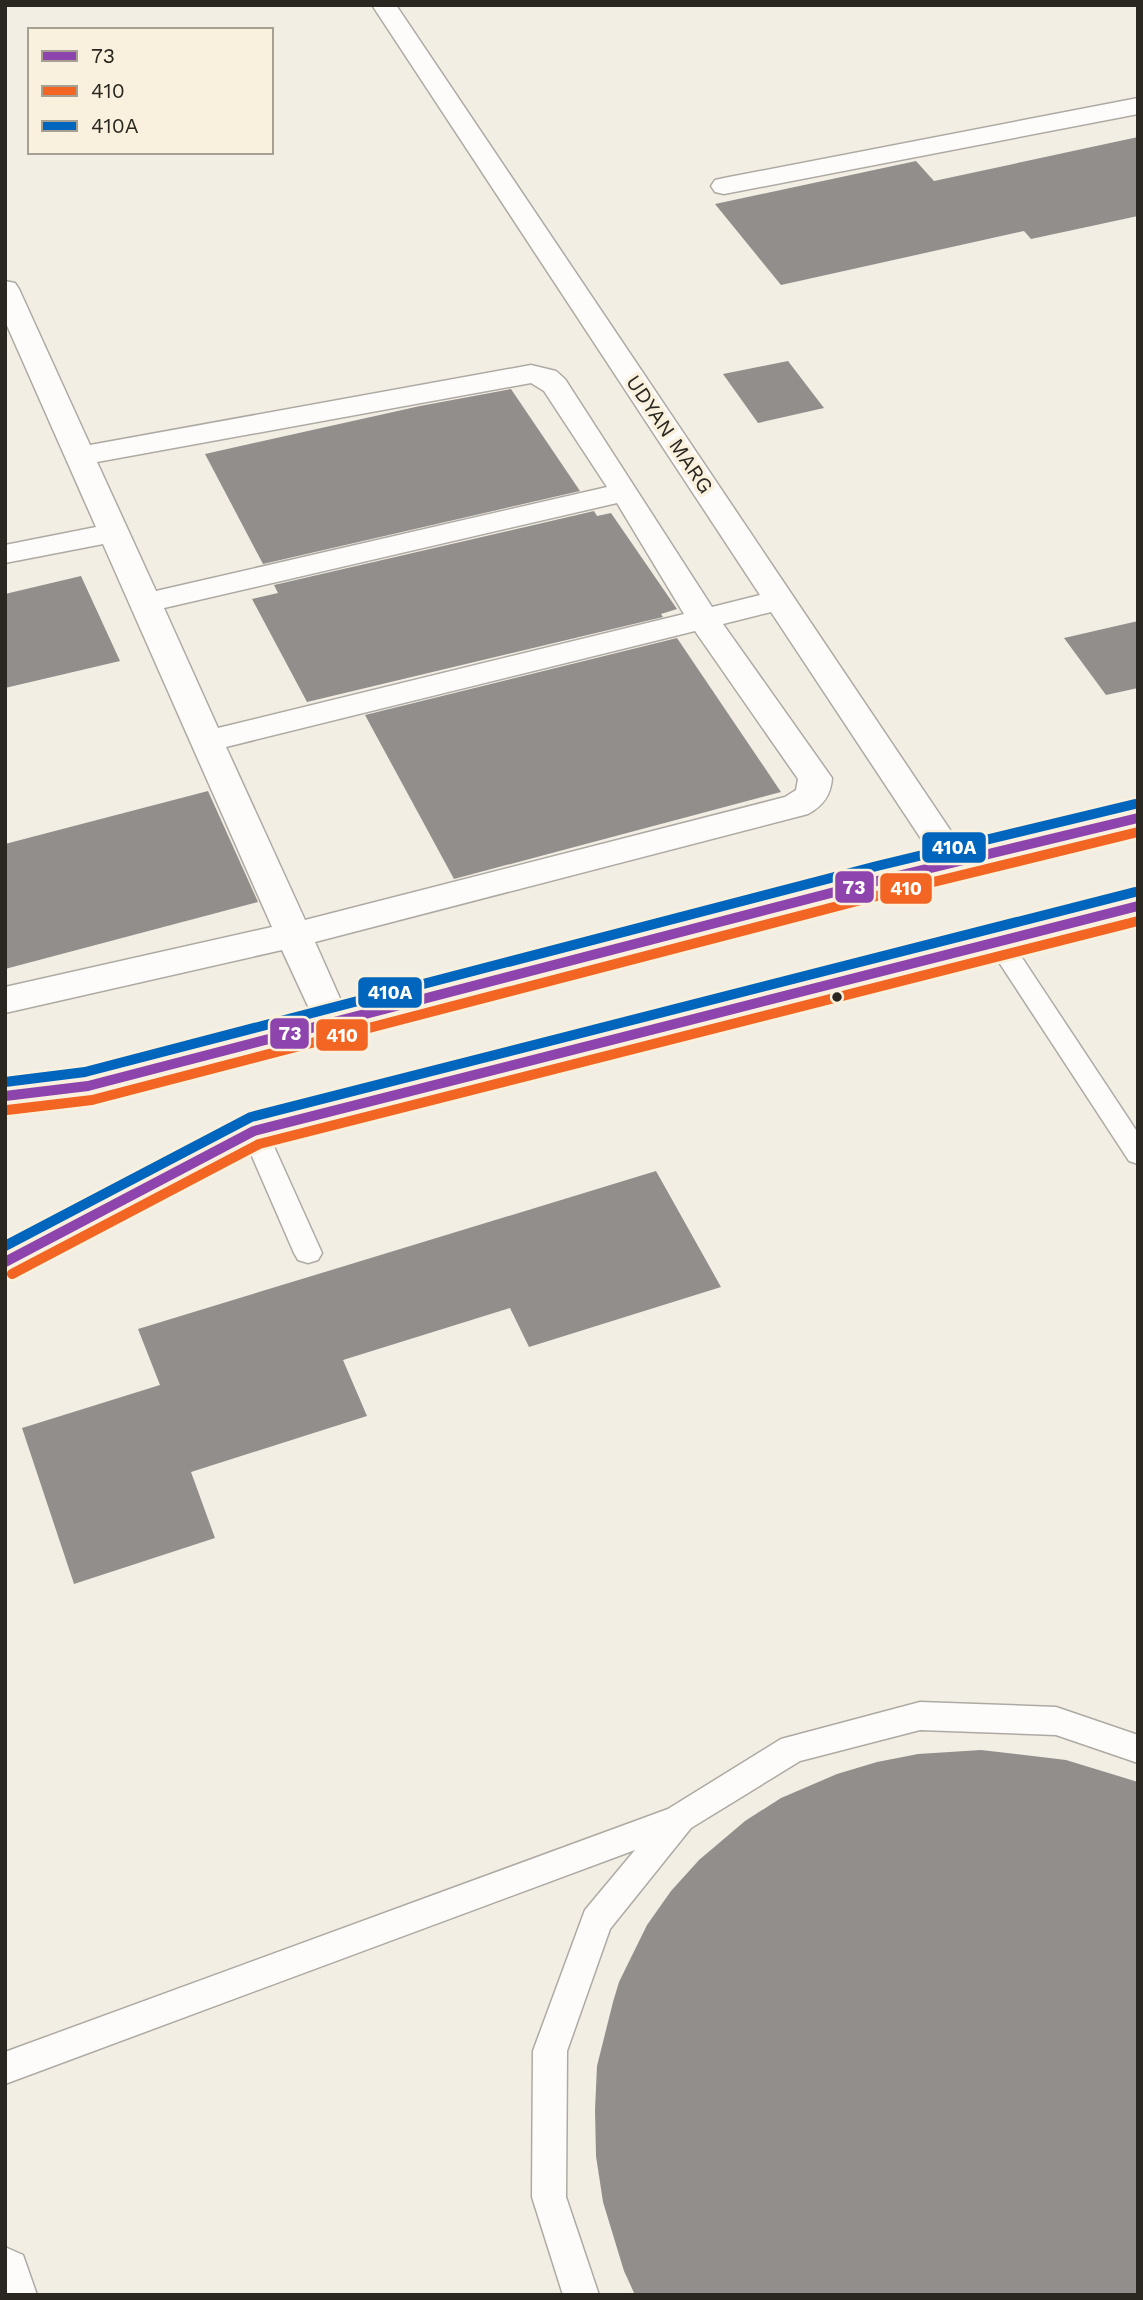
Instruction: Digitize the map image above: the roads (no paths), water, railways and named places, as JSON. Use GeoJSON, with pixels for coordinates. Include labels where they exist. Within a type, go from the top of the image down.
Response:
{"type":"FeatureCollection","features":[{"type":"Feature","properties":{"kind":"street","name":"UDYAN MARG"},"geometry":{"type":"LineString","coordinates":[[384,5],[955,863]]}},
{"type":"Feature","properties":{"kind":"street"},"geometry":{"type":"LineString","coordinates":[[724,186],[1138,106]]}},
{"type":"Feature","properties":{"kind":"street"},"geometry":{"type":"LineString","coordinates":[[5,289],[332,1021]]}},
{"type":"Feature","properties":{"kind":"street"},"geometry":{"type":"LineString","coordinates":[[5,1000],[293,935],[796,806],[810,799],[815,788],[816,778],[704,619],[625,492],[555,385],[546,377],[531,374],[80,456]]}},
{"type":"Feature","properties":{"kind":"street"},"geometry":{"type":"LineString","coordinates":[[145,603],[625,492]]}},
{"type":"Feature","properties":{"kind":"street"},"geometry":{"type":"LineString","coordinates":[[5,554],[114,533]]}},
{"type":"Feature","properties":{"kind":"street"},"geometry":{"type":"LineString","coordinates":[[207,741],[779,600]]}},
{"type":"Feature","properties":{"kind":"street"},"geometry":{"type":"LineString","coordinates":[[5,1096],[88,1086],[332,1021],[1138,818]]}},
{"type":"Feature","properties":{"kind":"street"},"geometry":{"type":"LineString","coordinates":[[5,1262],[254,1131],[1138,906]]}},
{"type":"Feature","properties":{"kind":"street"},"geometry":{"type":"LineString","coordinates":[[5,2273],[11,2295]]}},
{"type":"Feature","properties":{"kind":"lane"},"geometry":{"type":"LineString","coordinates":[[998,941],[1138,1154]]}},
{"type":"Feature","properties":{"kind":"lane"},"geometry":{"type":"LineString","coordinates":[[254,1131],[308,1253]]}},
{"type":"Feature","properties":{"kind":"lane"},"geometry":{"type":"LineString","coordinates":[[5,2067],[680,1818],[792,1749],[920,1716],[1056,1721],[1138,1749]]}},
{"type":"Feature","properties":{"kind":"lane"},"geometry":{"type":"LineString","coordinates":[[582,2295],[549,2197],[550,2052],[597,1921],[680,1818]]}}]}
